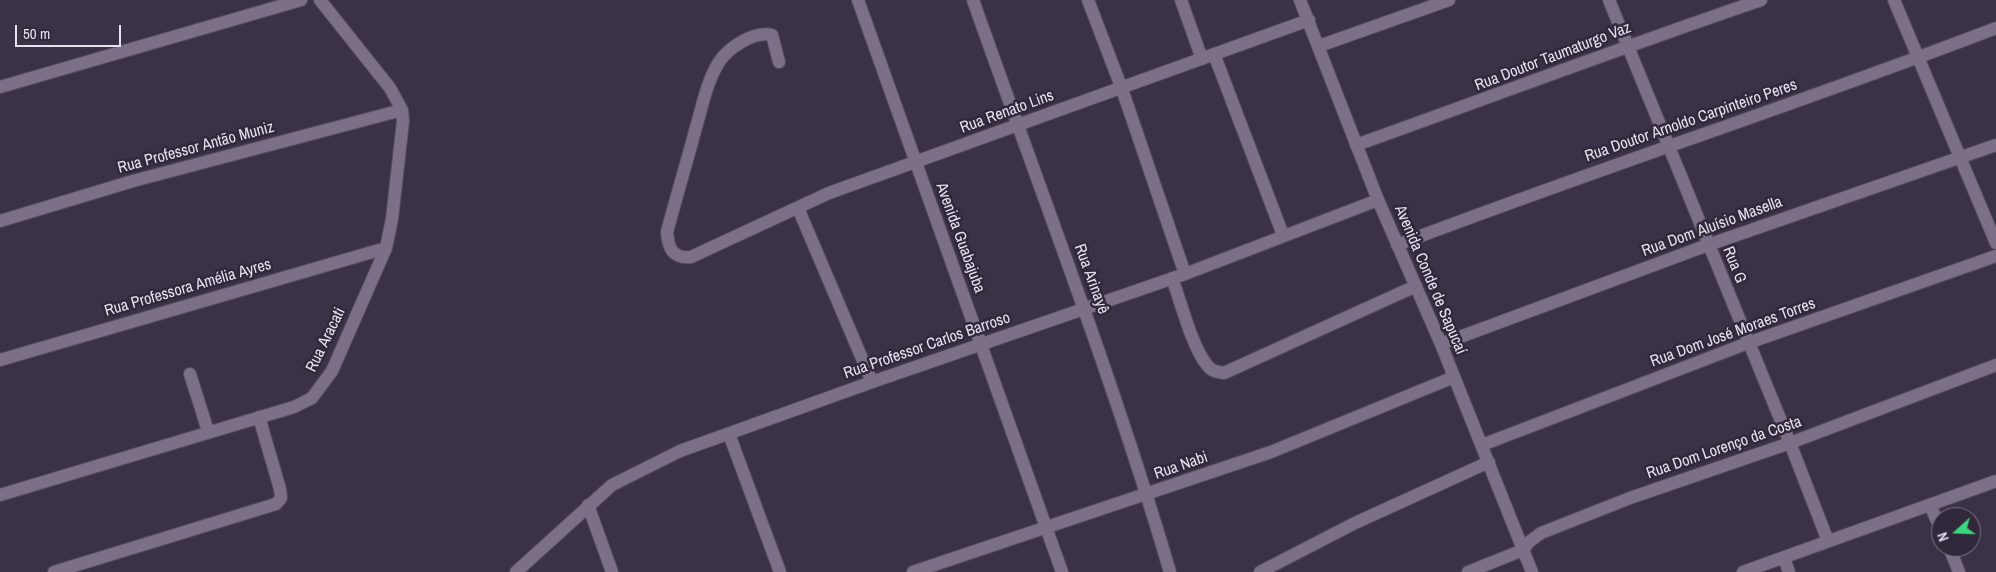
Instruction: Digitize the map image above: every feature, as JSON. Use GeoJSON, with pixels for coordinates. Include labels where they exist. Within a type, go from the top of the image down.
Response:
{"type":"FeatureCollection","features":[{"type":"Feature","properties":{"kind":"street"},"geometry":{"type":"LineString","coordinates":[[0,87],[301,0]]}},
{"type":"Feature","properties":{"kind":"street"},"geometry":{"type":"LineString","coordinates":[[320,0],[390,88],[402,110]]}},
{"type":"Feature","properties":{"kind":"street","name":"Avenida Guabajuba"},"geometry":{"type":"LineString","coordinates":[[858,0],[1062,572]]}},
{"type":"Feature","properties":{"kind":"street","name":"Rua Arinayê"},"geometry":{"type":"LineString","coordinates":[[973,0],[1085,308],[1147,494],[1170,572]]}},
{"type":"Feature","properties":{"kind":"street"},"geometry":{"type":"LineString","coordinates":[[1088,0],[1122,89],[1185,274]]}},
{"type":"Feature","properties":{"kind":"street"},"geometry":{"type":"LineString","coordinates":[[1181,0],[1208,56],[1283,235]]}},
{"type":"Feature","properties":{"kind":"street","name":"Avenida Conde de Sapucaí"},"geometry":{"type":"LineString","coordinates":[[1300,0],[1378,200],[1441,344],[1532,572]]}},
{"type":"Feature","properties":{"kind":"street"},"geometry":{"type":"LineString","coordinates":[[1319,46],[1449,0]]}},
{"type":"Feature","properties":{"kind":"street","name":"Rua G"},"geometry":{"type":"LineString","coordinates":[[1610,0],[1828,541]]}},
{"type":"Feature","properties":{"kind":"street","name":"Rua Doutor Taumaturgo Vaz"},"geometry":{"type":"LineString","coordinates":[[1356,145],[1490,98],[1627,45],[1761,0]]}},
{"type":"Feature","properties":{"kind":"street"},"geometry":{"type":"LineString","coordinates":[[1894,0],[1962,158],[1996,243]]}},
{"type":"Feature","properties":{"kind":"street","name":"Rua Renato Lins"},"geometry":{"type":"LineString","coordinates":[[779,62],[772,35],[761,35],[751,38],[729,50],[719,62],[707,89],[667,232],[668,243],[672,252],[684,258],[706,251],[829,193],[1122,89],[1309,20]]}},
{"type":"Feature","properties":{"kind":"street","name":"Rua Doutor Arnoldo Carpinteiro Peres"},"geometry":{"type":"LineString","coordinates":[[1397,245],[1530,194],[1669,147],[1918,58],[1996,28]]}},
{"type":"Feature","properties":{"kind":"street","name":"Rua Professor Antão Muniz"},"geometry":{"type":"LineString","coordinates":[[0,221],[168,171],[402,110]]}},
{"type":"Feature","properties":{"kind":"street","name":"Rua Aracati"},"geometry":{"type":"LineString","coordinates":[[0,496],[304,403],[318,392],[332,371],[386,248],[392,219],[400,151],[402,110]]}},
{"type":"Feature","properties":{"kind":"street","name":"Rua Dom Aluísio Masella"},"geometry":{"type":"LineString","coordinates":[[1441,344],[1708,245],[1996,145]]}},
{"type":"Feature","properties":{"kind":"street","name":"Rua Professor Carlos Barroso"},"geometry":{"type":"LineString","coordinates":[[516,572],[612,485],[643,468],[728,434],[872,382],[1185,274],[1378,200]]}},
{"type":"Feature","properties":{"kind":"street"},"geometry":{"type":"LineString","coordinates":[[798,208],[872,382]]}},
{"type":"Feature","properties":{"kind":"street","name":"Rua Professora Amélia Ayres"},"geometry":{"type":"LineString","coordinates":[[0,360],[386,248]]}},
{"type":"Feature","properties":{"kind":"street","name":"Rua Dom José Moraes Torres"},"geometry":{"type":"LineString","coordinates":[[1482,445],[1748,343],[1996,256]]}},
{"type":"Feature","properties":{"kind":"street"},"geometry":{"type":"LineString","coordinates":[[1172,278],[1199,353],[1207,366],[1214,371],[1224,373],[1416,286]]}},
{"type":"Feature","properties":{"kind":"street","name":"Rua Dom Lorenço da Costa"},"geometry":{"type":"LineString","coordinates":[[1468,572],[1523,550],[1535,537],[1561,525],[1630,498],[1790,443],[1996,365]]}},
{"type":"Feature","properties":{"kind":"street"},"geometry":{"type":"LineString","coordinates":[[190,374],[208,431]]}},
{"type":"Feature","properties":{"kind":"street","name":"Rua Nabi"},"geometry":{"type":"LineString","coordinates":[[913,572],[944,567],[1046,528],[1271,452],[1454,377]]}},
{"type":"Feature","properties":{"kind":"street"},"geometry":{"type":"LineString","coordinates":[[54,572],[276,504],[281,498],[280,489],[259,417]]}},
{"type":"Feature","properties":{"kind":"street"},"geometry":{"type":"LineString","coordinates":[[728,434],[780,572]]}},
{"type":"Feature","properties":{"kind":"street"},"geometry":{"type":"LineString","coordinates":[[1260,572],[1355,523],[1489,462]]}},
{"type":"Feature","properties":{"kind":"street"},"geometry":{"type":"LineString","coordinates":[[1743,572],[1996,481]]}},
{"type":"Feature","properties":{"kind":"street"},"geometry":{"type":"LineString","coordinates":[[588,506],[612,572]]}},
{"type":"Feature","properties":{"kind":"street"},"geometry":{"type":"LineString","coordinates":[[1953,557],[1960,572]]}},
{"type":"Feature","properties":{"kind":"street"},"geometry":{"type":"LineString","coordinates":[[1784,558],[1789,572]]}}]}
